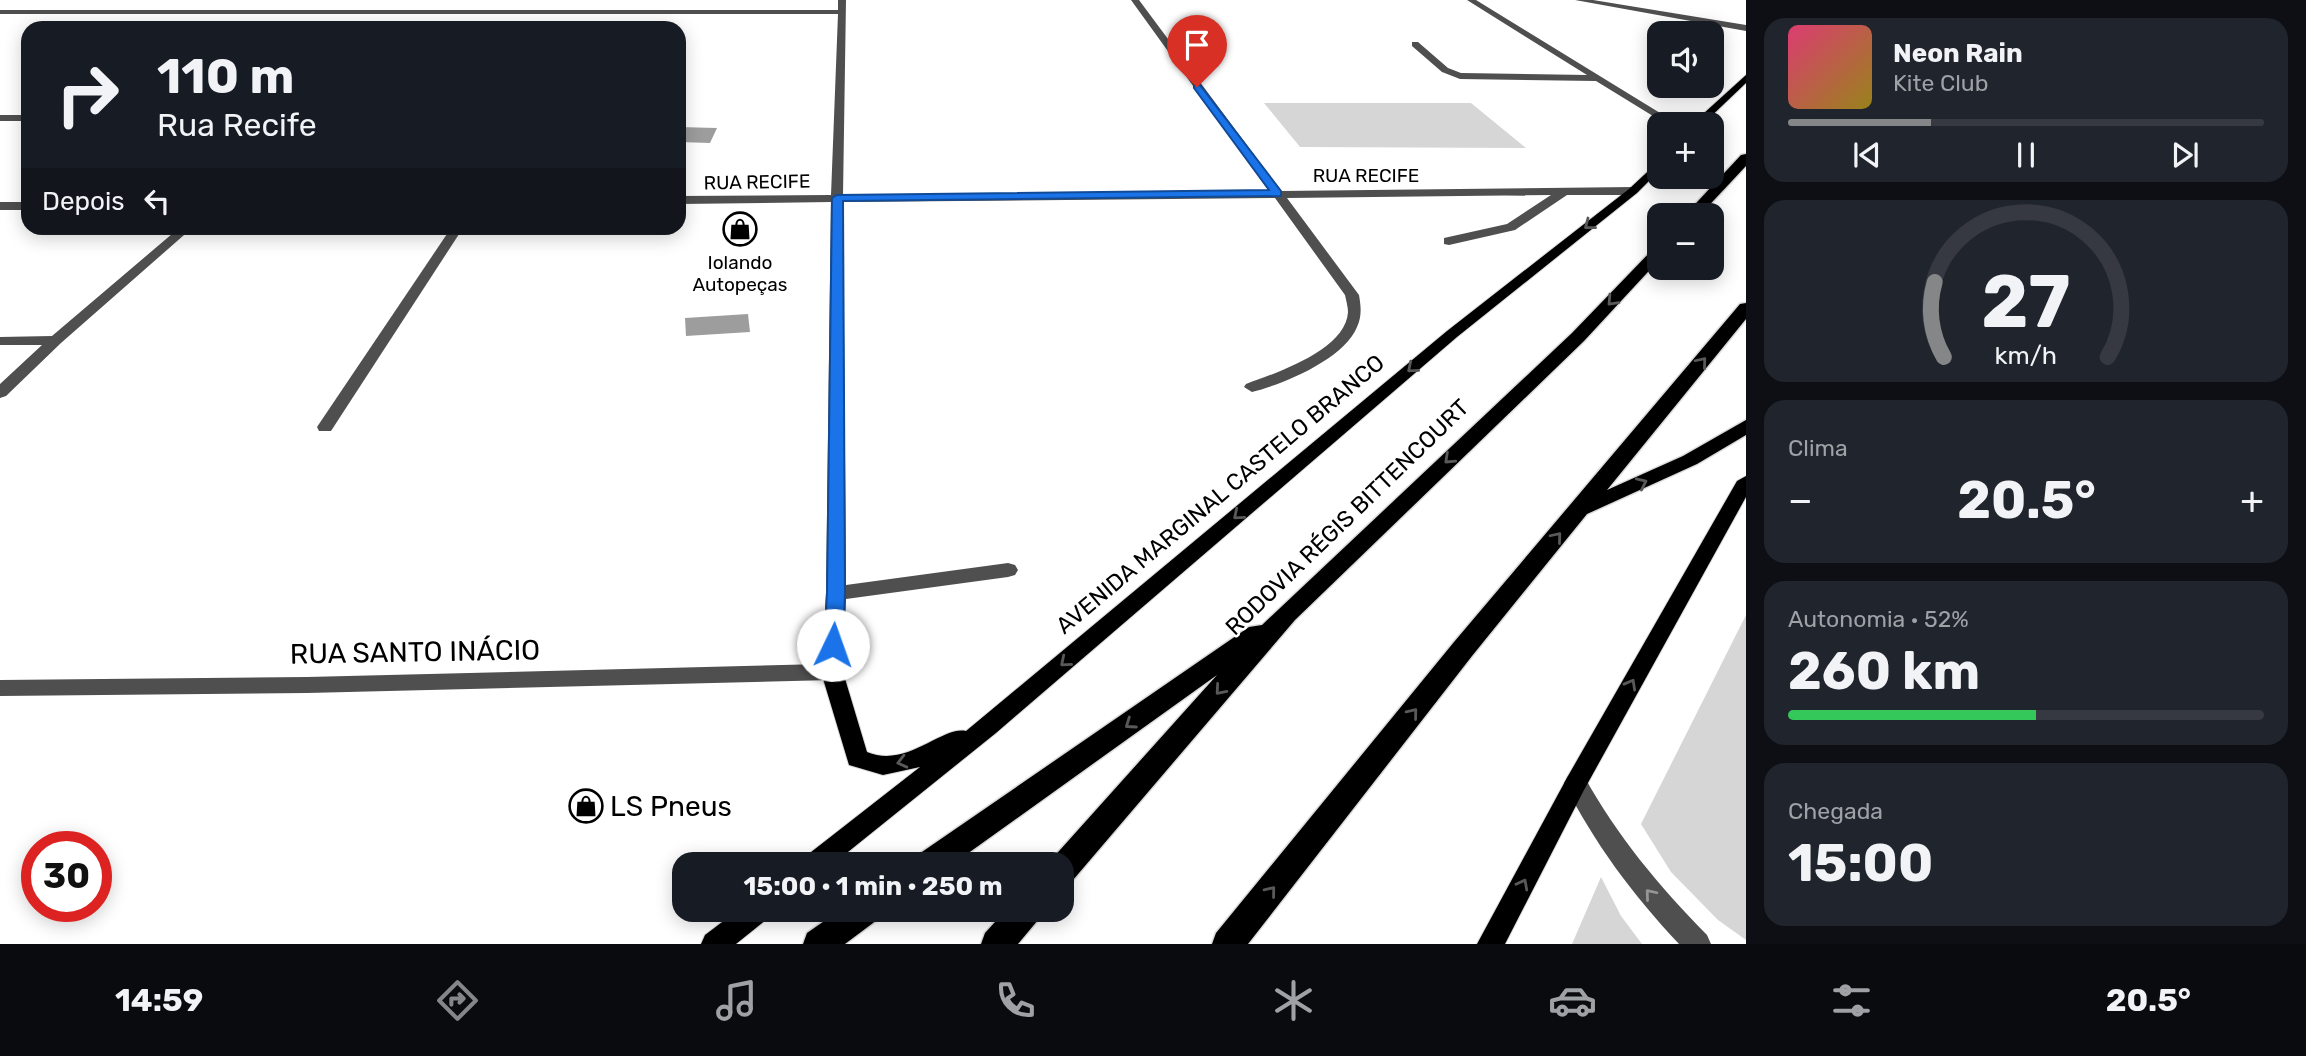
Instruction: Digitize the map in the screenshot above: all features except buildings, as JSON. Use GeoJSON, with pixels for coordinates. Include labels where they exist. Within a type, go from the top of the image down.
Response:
{"type":"FeatureCollection","features":[{"type":"Feature","properties":{"kind":"highway"},"geometry":{"type":"LineString","coordinates":[[1703,203],[1746,158]]}},
{"type":"Feature","properties":{"kind":"highway","name":"RODOVIA RÉGIS BITTENCOURT"},"geometry":{"type":"LineString","coordinates":[[1074,856],[1286,614],[1578,337],[1647,264]]}},
{"type":"Feature","properties":{"kind":"highway"},"geometry":{"type":"LineString","coordinates":[[1228,944],[1463,649],[1746,308]]}},
{"type":"Feature","properties":{"kind":"highway"},"geometry":{"type":"LineString","coordinates":[[1580,510],[1690,460],[1746,426]]}},
{"type":"Feature","properties":{"kind":"highway"},"geometry":{"type":"LineString","coordinates":[[947,852],[1286,614]]}},
{"type":"Feature","properties":{"kind":"highway"},"geometry":{"type":"LineString","coordinates":[[819,944],[849,922]]}},
{"type":"Feature","properties":{"kind":"highway"},"geometry":{"type":"LineString","coordinates":[[997,944],[1016,922]]}},
{"type":"Feature","properties":{"kind":"main road"},"geometry":{"type":"LineString","coordinates":[[1710,112],[1746,78]]}},
{"type":"Feature","properties":{"kind":"main road","name":"AVENIDA MARGINAL CASTELO BRANCO"},"geometry":{"type":"LineString","coordinates":[[830,852],[988,727],[1452,334],[1633,191],[1647,176]]}},
{"type":"Feature","properties":{"kind":"main road"},"geometry":{"type":"LineString","coordinates":[[1491,944],[1576,783],[1746,481]]}},
{"type":"Feature","properties":{"kind":"main road"},"geometry":{"type":"LineString","coordinates":[[832,672],[857,758],[870,766],[894,765],[919,758],[988,727]]}},
{"type":"Feature","properties":{"kind":"main road"},"geometry":{"type":"LineString","coordinates":[[715,944],[743,922]]}},
{"type":"Feature","properties":{"kind":"street"},"geometry":{"type":"LineString","coordinates":[[1135,0],[1352,295],[1357,308],[1355,320],[1333,348],[1302,368],[1252,387]]}},
{"type":"Feature","properties":{"kind":"street"},"geometry":{"type":"LineString","coordinates":[[1471,0],[1654,112]]}},
{"type":"Feature","properties":{"kind":"street"},"geometry":{"type":"LineString","coordinates":[[1579,0],[1746,28]]}},
{"type":"Feature","properties":{"kind":"street"},"geometry":{"type":"LineString","coordinates":[[0,12],[841,6],[837,198],[836,593],[832,672]]}},
{"type":"Feature","properties":{"kind":"street"},"geometry":{"type":"LineString","coordinates":[[1415,44],[1445,70],[1460,76],[1599,78]]}},
{"type":"Feature","properties":{"kind":"street"},"geometry":{"type":"LineString","coordinates":[[0,118],[21,117]]}},
{"type":"Feature","properties":{"kind":"street","name":"RUA RECIFE"},"geometry":{"type":"LineString","coordinates":[[686,200],[1633,191]]}},
{"type":"Feature","properties":{"kind":"street"},"geometry":{"type":"LineString","coordinates":[[1448,241],[1511,228],[1564,192]]}},
{"type":"Feature","properties":{"kind":"street"},"geometry":{"type":"LineString","coordinates":[[0,206],[21,206]]}},
{"type":"Feature","properties":{"kind":"street"},"geometry":{"type":"LineString","coordinates":[[0,393],[56,340],[178,235]]}},
{"type":"Feature","properties":{"kind":"street"},"geometry":{"type":"LineString","coordinates":[[325,427],[452,235]]}},
{"type":"Feature","properties":{"kind":"street"},"geometry":{"type":"LineString","coordinates":[[0,341],[56,340]]}},
{"type":"Feature","properties":{"kind":"street"},"geometry":{"type":"LineString","coordinates":[[836,593],[1007,570]]}},
{"type":"Feature","properties":{"kind":"street","name":"RUA SANTO INÁCIO"},"geometry":{"type":"LineString","coordinates":[[0,688],[307,685],[832,672]]}},
{"type":"Feature","properties":{"kind":"street"},"geometry":{"type":"LineString","coordinates":[[1576,783],[1613,848],[1651,897],[1696,944]]}},
{"type":"Feature","properties":{"kind":"shaded area"},"geometry":{"type":"Polygon","coordinates":[[[1264,103],[1471,103],[1526,148],[1300,147],[1264,103]]]}},
{"type":"Feature","properties":{"kind":"shaded area"},"geometry":{"type":"Polygon","coordinates":[[[686,127],[717,128],[710,143],[686,142],[686,127]]]}},
{"type":"Feature","properties":{"kind":"shaded area"},"geometry":{"type":"Polygon","coordinates":[[[748,314],[750,332],[686,336],[685,318],[748,314]]]}},
{"type":"Feature","properties":{"kind":"shaded area"},"geometry":{"type":"Polygon","coordinates":[[[1746,615],[1746,940],[1718,920],[1671,872],[1641,824],[1746,615]]]}},
{"type":"Feature","properties":{"kind":"shaded area"},"geometry":{"type":"Polygon","coordinates":[[[1601,877],[1621,916],[1642,944],[1572,944],[1601,877]]]}},
{"type":"Feature","properties":{"kind":"place","name":"Iolando Autopeças"},"geometry":{"type":"Point","coordinates":[740,229]}},
{"type":"Feature","properties":{"kind":"place","name":"LS Pneus"},"geometry":{"type":"Point","coordinates":[586,806]}},
{"type":"Feature","properties":{"kind":"route"},"geometry":{"type":"LineString","coordinates":[[833,645],[836,593],[837,198],[1277,194],[1197,87]]}}]}
